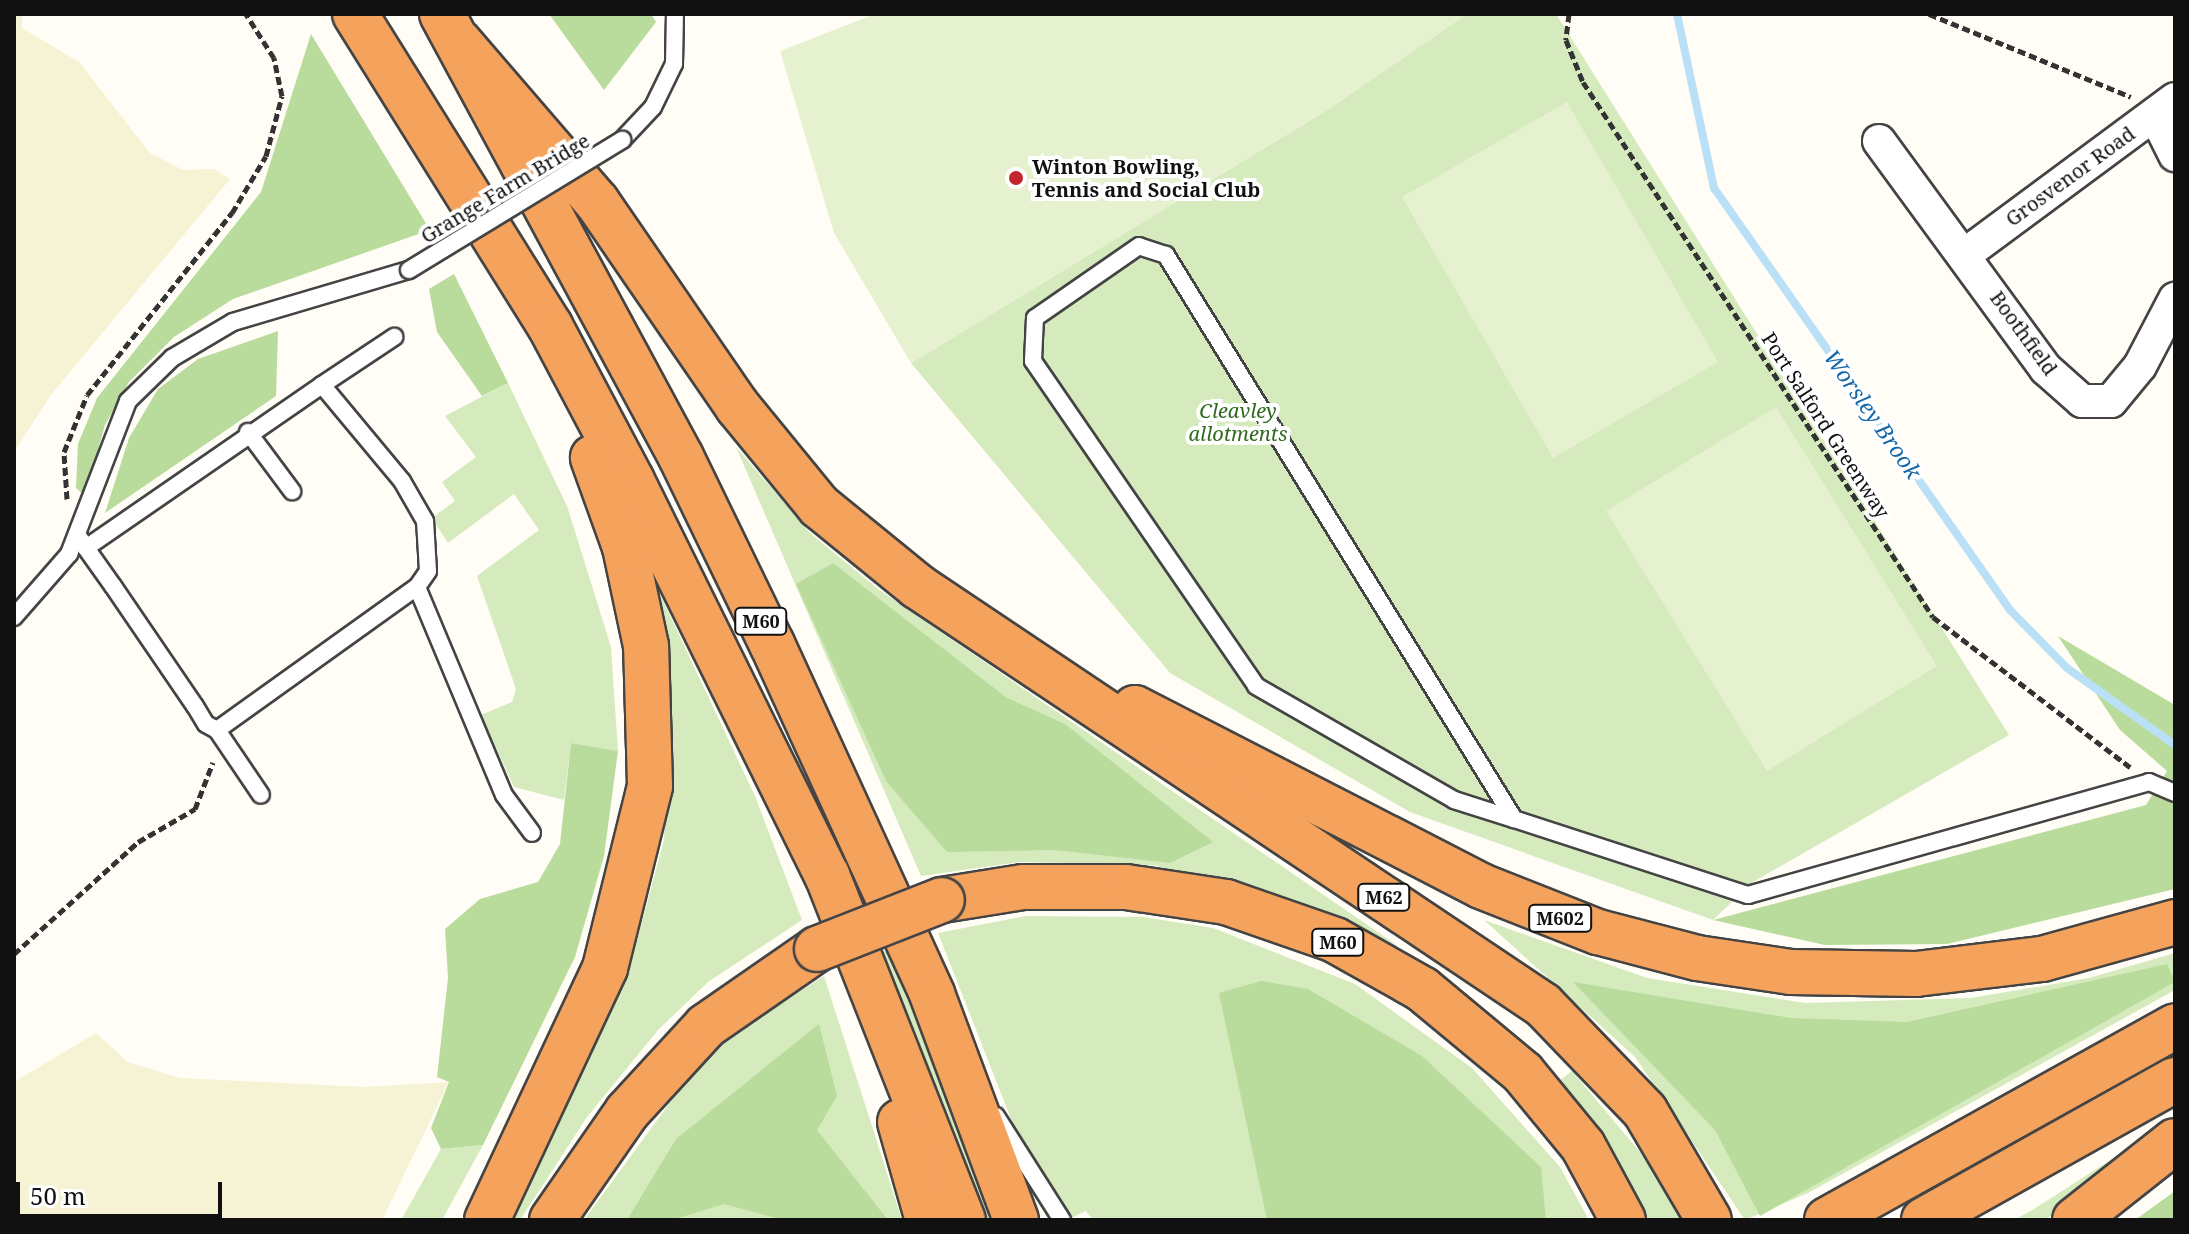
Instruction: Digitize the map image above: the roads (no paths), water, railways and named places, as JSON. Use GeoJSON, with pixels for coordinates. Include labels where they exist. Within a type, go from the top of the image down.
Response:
{"type":"FeatureCollection","features":[{"type":"Feature","properties":{"kind":"highway","name":"M60"},"geometry":{"type":"LineString","coordinates":[[355,14],[455,172],[610,439],[827,875],[963,1220]]}},
{"type":"Feature","properties":{"kind":"highway","name":"M60"},"geometry":{"type":"LineString","coordinates":[[451,28],[597,202],[788,473],[857,540],[997,639]]}},
{"type":"Feature","properties":{"kind":"highway","name":"M60"},"geometry":{"type":"LineString","coordinates":[[451,28],[681,457],[960,1066],[1016,1220]]}},
{"type":"Feature","properties":{"kind":"highway","name":"M60"},"geometry":{"type":"LineString","coordinates":[[455,172],[527,305],[606,490],[625,547],[651,688],[650,786],[626,903],[580,1031],[487,1220]]}},
{"type":"Feature","properties":{"kind":"highway","name":"M602"},"geometry":{"type":"LineString","coordinates":[[997,639],[1481,886],[1652,948],[1791,972],[1916,974],[2042,959],[2175,922]]}},
{"type":"Feature","properties":{"kind":"highway","name":"M62"},"geometry":{"type":"LineString","coordinates":[[997,639],[1543,1005],[1645,1111],[1709,1220]]}},
{"type":"Feature","properties":{"kind":"highway","name":"M60"},"geometry":{"type":"LineString","coordinates":[[827,875],[928,1220]]}},
{"type":"Feature","properties":{"kind":"highway","name":"M60"},"geometry":{"type":"LineString","coordinates":[[552,1220],[627,1112],[706,1026],[817,949],[942,900],[1023,887],[1126,887],[1226,902],[1335,940],[1422,989],[1523,1073],[1583,1146],[1623,1220]]}},
{"type":"Feature","properties":{"kind":"highway"},"geometry":{"type":"LineString","coordinates":[[1827,1220],[2175,1026]]}},
{"type":"Feature","properties":{"kind":"highway"},"geometry":{"type":"LineString","coordinates":[[1924,1220],[2175,1080]]}},
{"type":"Feature","properties":{"kind":"highway"},"geometry":{"type":"LineString","coordinates":[[2075,1220],[2175,1141]]}},
{"type":"Feature","properties":{"kind":"street"},"geometry":{"type":"LineString","coordinates":[[2165,107],[2175,155]]}},
{"type":"Feature","properties":{"kind":"street","name":"Grosvenor Road"},"geometry":{"type":"LineString","coordinates":[[1967,253],[2165,107]]}},
{"type":"Feature","properties":{"kind":"street","name":"Boothfield"},"geometry":{"type":"LineString","coordinates":[[1879,141],[1967,253],[2046,369],[2082,401],[2111,401],[2140,366],[2175,299]]}},
{"type":"Feature","properties":{"kind":"lane","name":"Grange Farm Bridge"},"geometry":{"type":"LineString","coordinates":[[81,541],[128,401],[172,358],[233,322],[409,270],[622,140],[653,107],[674,64],[675,14]]}},
{"type":"Feature","properties":{"kind":"lane"},"geometry":{"type":"LineString","coordinates":[[1514,819],[1166,255],[1139,246],[1035,318],[1033,361],[1256,686],[1454,800],[1748,895],[2149,782],[2175,793]]}},
{"type":"Feature","properties":{"kind":"lane"},"geometry":{"type":"LineString","coordinates":[[14,617],[81,541],[394,337]]}},
{"type":"Feature","properties":{"kind":"lane"},"geometry":{"type":"LineString","coordinates":[[220,735],[417,587],[428,571],[425,521],[402,481],[322,385]]}},
{"type":"Feature","properties":{"kind":"lane"},"geometry":{"type":"LineString","coordinates":[[248,432],[292,491]]}},
{"type":"Feature","properties":{"kind":"lane"},"geometry":{"type":"LineString","coordinates":[[81,541],[261,795]]}},
{"type":"Feature","properties":{"kind":"lane"},"geometry":{"type":"LineString","coordinates":[[417,587],[504,795],[532,833]]}},
{"type":"Feature","properties":{"kind":"lane"},"geometry":{"type":"LineString","coordinates":[[960,1066],[1062,1220]]}},
{"type":"Feature","properties":{"kind":"waterway","name":"Worsley Brook"},"geometry":{"type":"LineString","coordinates":[[1677,14],[1714,188],[2010,610],[2067,668],[2175,745]]}},
{"type":"Feature","properties":{"kind":"place","name":"Winton Bowling, Tennis and Social Club"},"geometry":{"type":"Point","coordinates":[1016,178]}},
{"type":"Feature","properties":{"kind":"park label","name":"Cleavley allotments"},"geometry":{"type":"Point","coordinates":[1238,422]}}]}
